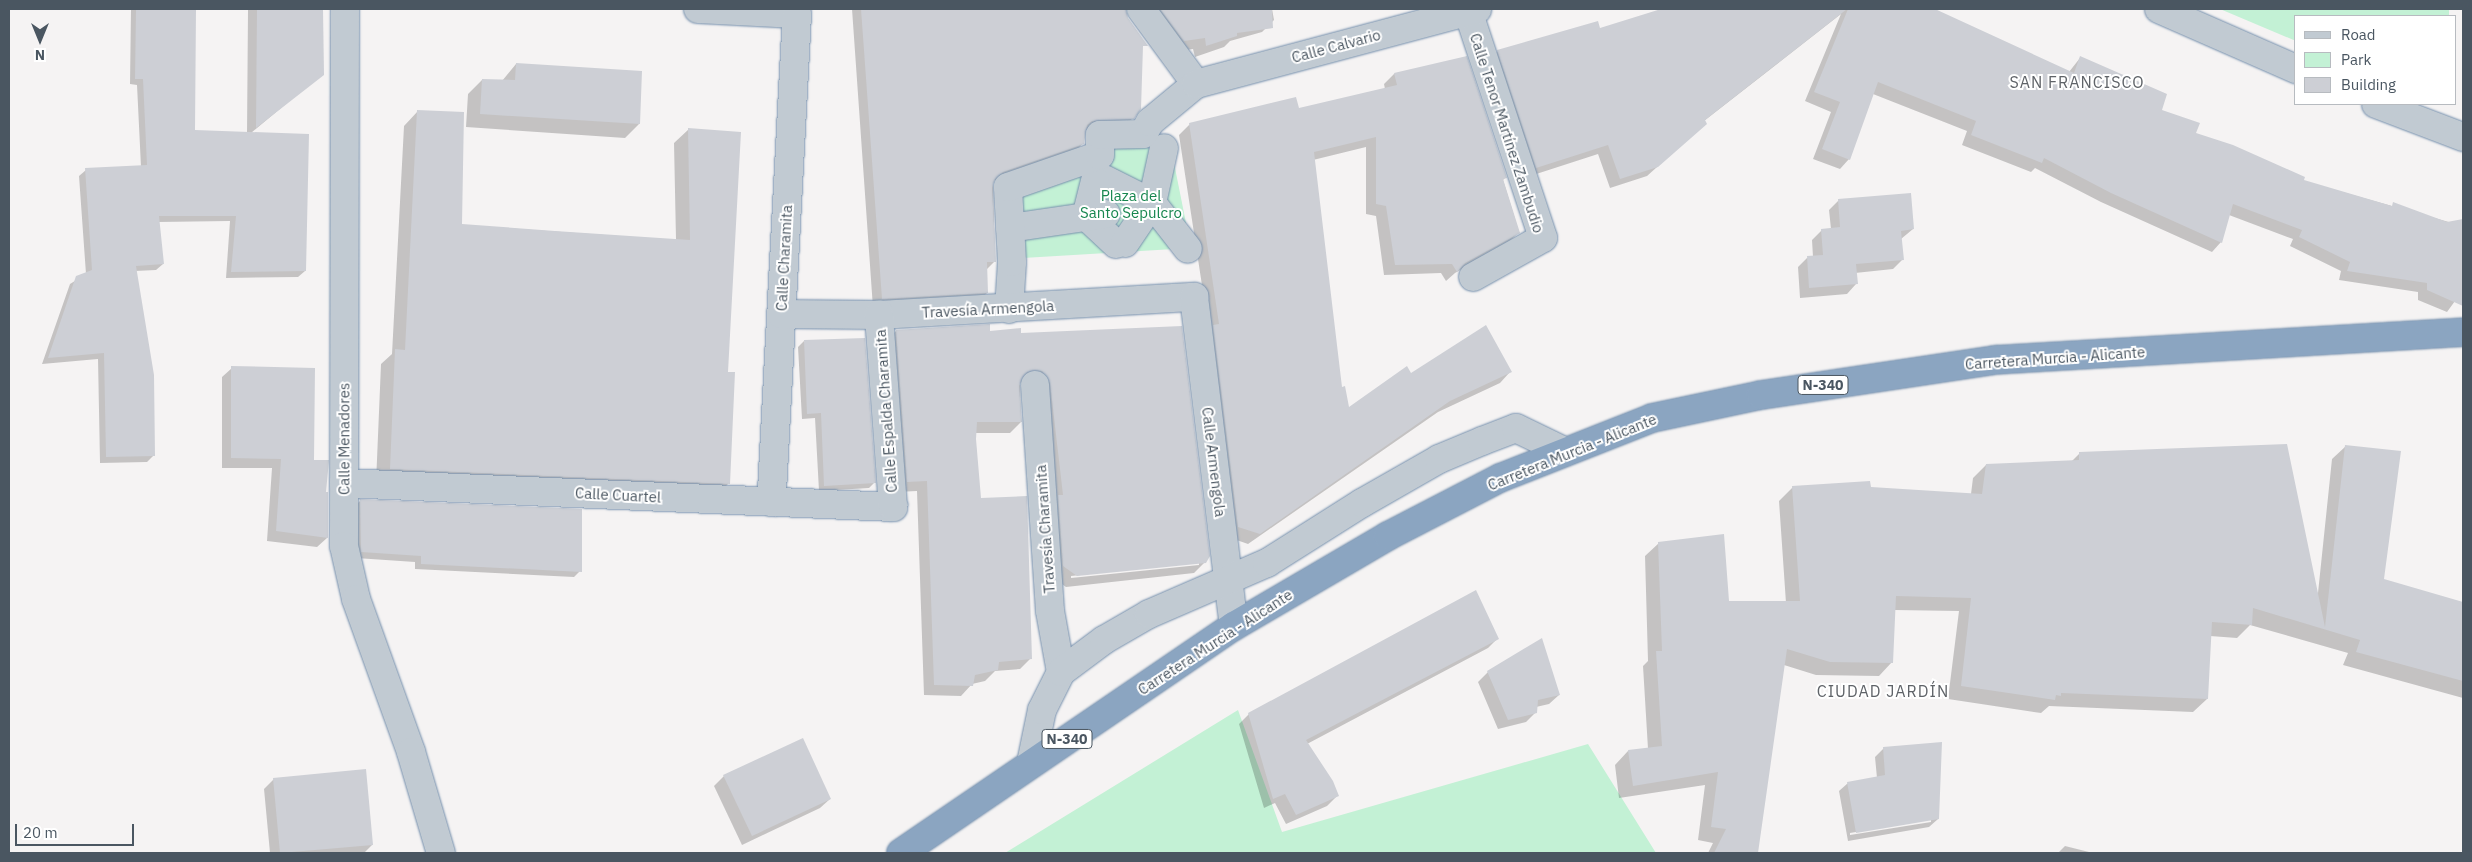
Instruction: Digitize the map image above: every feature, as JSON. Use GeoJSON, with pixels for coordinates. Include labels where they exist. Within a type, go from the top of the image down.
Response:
{"type":"FeatureCollection","features":[{"type":"Feature","properties":{"kind":"highway","name":"Carretera Murcia - Alicante"},"geometry":{"type":"LineString","coordinates":[[901,853],[1234,626],[1388,536],[1500,478],[1652,418],[1752,397],[1995,360],[2463,332]]}},
{"type":"Feature","properties":{"kind":"street","name":"Calle Menadores"},"geometry":{"type":"LineString","coordinates":[[345,9],[344,546],[356,599],[411,752],[441,853]]}},
{"type":"Feature","properties":{"kind":"street","name":"Calle Charamita"},"geometry":{"type":"LineString","coordinates":[[698,9],[797,14],[772,502]]}},
{"type":"Feature","properties":{"kind":"street"},"geometry":{"type":"LineString","coordinates":[[1009,309],[1012,256],[1008,187],[1100,155],[1100,135],[1143,134],[1150,122],[1196,84],[1141,9]]}},
{"type":"Feature","properties":{"kind":"street"},"geometry":{"type":"LineString","coordinates":[[2158,9],[2294,68]]}},
{"type":"Feature","properties":{"kind":"street","name":"Calle Calvario"},"geometry":{"type":"LineString","coordinates":[[1196,84],[1472,10]]}},
{"type":"Feature","properties":{"kind":"street","name":"Calle Tenor Martínez Zambudio"},"geometry":{"type":"LineString","coordinates":[[1472,10],[1543,238],[1473,277]]}},
{"type":"Feature","properties":{"kind":"street"},"geometry":{"type":"LineString","coordinates":[[2379,105],[2463,137]]}},
{"type":"Feature","properties":{"kind":"street"},"geometry":{"type":"LineString","coordinates":[[1095,181],[1102,214],[1120,243],[1152,203],[1162,157],[1104,179],[1152,203],[1188,249]]}},
{"type":"Feature","properties":{"kind":"street"},"geometry":{"type":"LineString","coordinates":[[1010,228],[1102,214],[1152,203]]}},
{"type":"Feature","properties":{"kind":"street"},"geometry":{"type":"LineString","coordinates":[[1012,256],[1056,220]]}},
{"type":"Feature","properties":{"kind":"street","name":"Travesía Armengola"},"geometry":{"type":"LineString","coordinates":[[781,314],[879,315],[1194,297]]}},
{"type":"Feature","properties":{"kind":"street","name":"Calle Armengola"},"geometry":{"type":"LineString","coordinates":[[1194,297],[1234,626]]}},
{"type":"Feature","properties":{"kind":"street","name":"Calle Espalda Charamita"},"geometry":{"type":"LineString","coordinates":[[879,315],[893,507]]}},
{"type":"Feature","properties":{"kind":"street","name":"Travesía Charamita"},"geometry":{"type":"LineString","coordinates":[[1035,385],[1050,611],[1061,672]]}},
{"type":"Feature","properties":{"kind":"street"},"geometry":{"type":"LineString","coordinates":[[1031,763],[1042,710],[1061,672],[1104,640],[1149,614],[1267,563],[1318,529],[1439,459],[1482,441],[1516,428],[1566,452]]}},
{"type":"Feature","properties":{"kind":"street","name":"Calle Cuartel"},"geometry":{"type":"LineString","coordinates":[[344,483],[893,507]]}},
{"type":"Feature","properties":{"kind":"green space"},"geometry":{"type":"Polygon","coordinates":[[[2220,9],[2449,9],[2449,15],[2294,15],[2294,40],[2220,9]]]}},
{"type":"Feature","properties":{"kind":"green space","name":"Plaza del Santo Sepulcro"},"geometry":{"type":"Polygon","coordinates":[[[1111,148],[1171,148],[1191,248],[1023,258],[1014,193],[1111,148]]]}},
{"type":"Feature","properties":{"kind":"green space"},"geometry":{"type":"Polygon","coordinates":[[[1238,710],[1282,832],[1588,744],[1656,853],[1005,853],[1238,710]]]}},
{"type":"Feature","properties":{"kind":"building"},"geometry":{"type":"Polygon","coordinates":[[[136,9],[196,9],[195,130],[309,134],[306,271],[231,272],[236,216],[159,216],[164,264],[136,266],[154,375],[155,456],[106,457],[104,353],[48,358],[76,276],[92,270],[85,168],[147,165],[143,79],[135,79],[136,9]]]}},
{"type":"Feature","properties":{"kind":"building"},"geometry":{"type":"Polygon","coordinates":[[[257,9],[323,9],[324,75],[256,128],[257,9]]]}},
{"type":"Feature","properties":{"kind":"building"},"geometry":{"type":"Polygon","coordinates":[[[861,9],[1126,9],[1128,18],[1148,46],[1143,46],[1141,109],[1134,119],[1092,121],[1087,125],[1084,144],[1003,172],[995,179],[992,188],[996,262],[987,262],[988,293],[882,299],[861,9]]]}},
{"type":"Feature","properties":{"kind":"building"},"geometry":{"type":"Polygon","coordinates":[[[1160,9],[1272,9],[1273,28],[1237,33],[1237,36],[1206,46],[1205,38],[1184,41],[1160,9]]]}},
{"type":"Feature","properties":{"kind":"building"},"geometry":{"type":"Polygon","coordinates":[[[1661,9],[1847,9],[1705,120],[1707,124],[1658,167],[1620,179],[1608,145],[1536,168],[1497,50],[1598,21],[1600,28],[1661,9]]]}},
{"type":"Feature","properties":{"kind":"building"},"geometry":{"type":"Polygon","coordinates":[[[1848,9],[1935,9],[2074,73],[2080,56],[2167,94],[2162,110],[2200,123],[2196,133],[2233,145],[2305,177],[2304,180],[2392,206],[2393,202],[2447,222],[2463,219],[2463,306],[2427,290],[2427,283],[2347,271],[2350,262],[2299,237],[2302,230],[2233,204],[2222,243],[2111,193],[2044,158],[2042,163],[1971,135],[1976,121],[1878,82],[1850,160],[1822,149],[1840,102],[1814,92],[1848,9]]]}},
{"type":"Feature","properties":{"kind":"building"},"geometry":{"type":"Polygon","coordinates":[[[1467,56],[1507,178],[1503,179],[1520,233],[1465,263],[1457,272],[1452,264],[1395,265],[1386,206],[1376,204],[1376,137],[1314,152],[1342,387],[1345,386],[1349,407],[1407,366],[1411,373],[1486,325],[1512,372],[1450,401],[1260,534],[1238,527],[1213,325],[1219,324],[1189,123],[1296,97],[1299,108],[1397,85],[1394,73],[1467,56]]]}},
{"type":"Feature","properties":{"kind":"building"},"geometry":{"type":"Polygon","coordinates":[[[516,63],[642,71],[640,124],[480,114],[482,79],[515,80],[516,63]]]}},
{"type":"Feature","properties":{"kind":"building"},"geometry":{"type":"Polygon","coordinates":[[[417,110],[464,112],[462,224],[555,231],[690,240],[688,128],[741,132],[728,372],[735,372],[730,484],[390,469],[395,349],[405,350],[417,110]]]}},
{"type":"Feature","properties":{"kind":"building"},"geometry":{"type":"Polygon","coordinates":[[[1911,193],[1914,229],[1901,231],[1904,260],[1856,264],[1858,284],[1809,288],[1807,256],[1823,255],[1821,229],[1840,227],[1838,199],[1911,193]]]}},
{"type":"Feature","properties":{"kind":"building"},"geometry":{"type":"Polygon","coordinates":[[[990,324],[990,331],[1021,328],[1021,333],[1182,326],[1210,556],[1206,563],[1077,576],[1063,566],[1058,495],[1063,495],[1050,383],[1042,371],[1027,372],[1019,386],[1022,422],[977,422],[976,439],[981,498],[1027,496],[1032,659],[999,662],[998,670],[975,675],[973,686],[934,685],[927,481],[907,482],[896,330],[990,324]]]}},
{"type":"Feature","properties":{"kind":"building"},"geometry":{"type":"Polygon","coordinates":[[[865,338],[876,483],[824,486],[821,413],[807,414],[804,340],[865,338]]]}},
{"type":"Feature","properties":{"kind":"building"},"geometry":{"type":"Polygon","coordinates":[[[231,366],[315,368],[314,460],[329,460],[326,492],[328,492],[328,538],[276,531],[281,459],[231,458],[231,366]]]}},
{"type":"Feature","properties":{"kind":"building"},"geometry":{"type":"Polygon","coordinates":[[[2287,444],[2325,627],[2345,445],[2401,451],[2384,579],[2463,602],[2463,681],[2356,652],[2360,640],[2253,608],[2252,625],[2212,622],[2208,699],[2061,693],[2061,696],[2056,695],[2055,700],[1961,686],[1971,598],[1896,596],[1893,663],[1830,662],[1787,649],[1758,853],[1714,853],[1726,829],[1711,827],[1718,772],[1633,786],[1628,750],[1662,746],[1656,651],[1662,651],[1658,542],[1724,534],[1729,601],[1800,601],[1792,486],[1870,481],[1871,487],[1982,494],[1986,464],[2079,460],[2079,452],[2287,444]]]}},
{"type":"Feature","properties":{"kind":"building"},"geometry":{"type":"Polygon","coordinates":[[[360,499],[582,509],[582,572],[421,564],[421,556],[361,552],[360,499]]]}},
{"type":"Feature","properties":{"kind":"building"},"geometry":{"type":"Polygon","coordinates":[[[1476,590],[1499,639],[1306,740],[1333,781],[1339,796],[1296,815],[1285,794],[1273,799],[1248,713],[1476,590]]]}},
{"type":"Feature","properties":{"kind":"building"},"geometry":{"type":"Polygon","coordinates":[[[1542,638],[1560,695],[1538,700],[1537,713],[1508,720],[1487,671],[1542,638]]]}},
{"type":"Feature","properties":{"kind":"building"},"geometry":{"type":"Polygon","coordinates":[[[803,738],[831,799],[752,836],[723,775],[803,738]]]}},
{"type":"Feature","properties":{"kind":"building"},"geometry":{"type":"Polygon","coordinates":[[[1942,742],[1939,819],[1856,833],[1847,782],[1885,775],[1883,747],[1942,742]]]}},
{"type":"Feature","properties":{"kind":"building"},"geometry":{"type":"Polygon","coordinates":[[[366,769],[373,845],[280,853],[273,778],[366,769]]]}},
{"type":"Feature","properties":{"kind":"district","name":"SAN FRANCISCO"},"geometry":{"type":"Point","coordinates":[2077,82]}},
{"type":"Feature","properties":{"kind":"district","name":"CIUDAD JARDÍN"},"geometry":{"type":"Point","coordinates":[1883,691]}}]}
